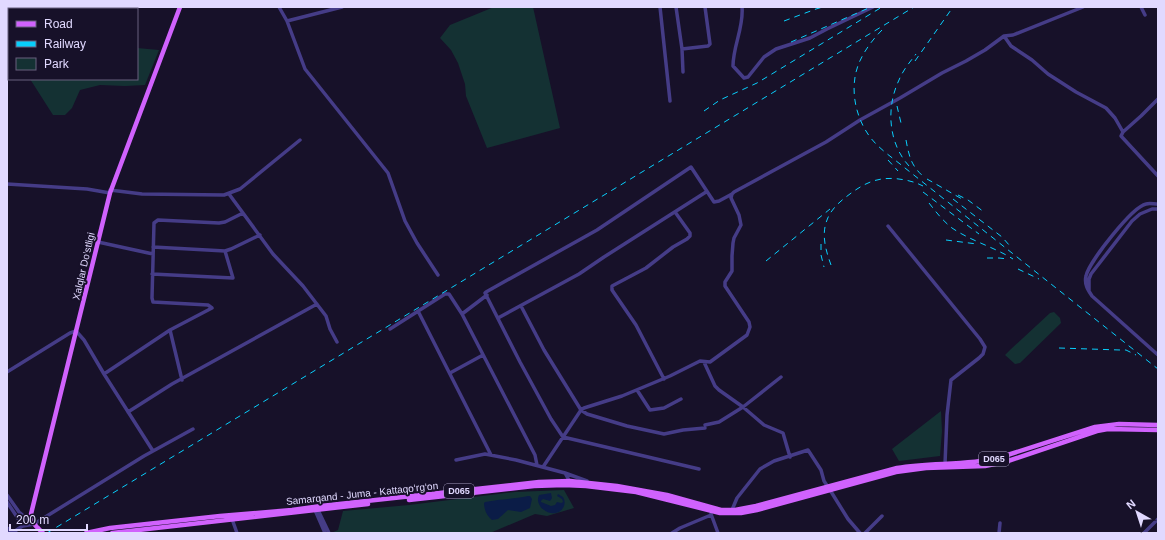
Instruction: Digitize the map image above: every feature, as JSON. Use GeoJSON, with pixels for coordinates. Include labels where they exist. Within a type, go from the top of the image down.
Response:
{"type":"FeatureCollection","features":[{"type":"Feature","properties":{"kind":"main road","name":"Xalqlar Do’stligi"},"geometry":{"type":"LineString","coordinates":[[30,518],[110,191],[180,7]]}},
{"type":"Feature","properties":{"kind":"main road","name":"D065"},"geometry":{"type":"LineString","coordinates":[[828,488],[898,468],[916,465],[982,462],[1095,426],[1119,424],[1158,425]]}},
{"type":"Feature","properties":{"kind":"main road","name":"D065"},"geometry":{"type":"LineString","coordinates":[[828,488],[896,472],[926,468],[985,466],[1005,462],[1097,430],[1158,430]]}},
{"type":"Feature","properties":{"kind":"main road","name":"Samarqand - Juma - Kattaqo‘rg‘on"},"geometry":{"type":"LineString","coordinates":[[220,518],[232,519],[534,486],[590,482],[637,489],[711,511],[732,510],[756,506],[828,488]]}},
{"type":"Feature","properties":{"kind":"main road","name":"Samarqand - Juma - Kattaqo‘rg‘on"},"geometry":{"type":"LineString","coordinates":[[112,533],[220,518],[528,483],[571,483],[636,492],[711,511],[729,514],[749,512],[828,488]]}},
{"type":"Feature","properties":{"kind":"main road"},"geometry":{"type":"LineString","coordinates":[[30,518],[43,533]]}},
{"type":"Feature","properties":{"kind":"main road","name":"Samarqand - Juma - Kattaqo‘rg‘on"},"geometry":{"type":"LineString","coordinates":[[86,533],[103,529],[198,521]]}},
{"type":"Feature","properties":{"kind":"street"},"geometry":{"type":"LineString","coordinates":[[280,7],[305,68],[388,173],[405,221],[417,243],[438,275]]}},
{"type":"Feature","properties":{"kind":"street"},"geometry":{"type":"LineString","coordinates":[[287,21],[342,7]]}},
{"type":"Feature","properties":{"kind":"street"},"geometry":{"type":"LineString","coordinates":[[660,7],[670,101]]}},
{"type":"Feature","properties":{"kind":"street"},"geometry":{"type":"LineString","coordinates":[[676,7],[682,49],[683,72]]}},
{"type":"Feature","properties":{"kind":"street"},"geometry":{"type":"LineString","coordinates":[[682,49],[708,46],[710,44],[705,7]]}},
{"type":"Feature","properties":{"kind":"street"},"geometry":{"type":"LineString","coordinates":[[742,7],[742,21],[734,54],[733,66],[744,78],[748,77],[764,57],[776,49],[810,38],[873,7]]}},
{"type":"Feature","properties":{"kind":"street"},"geometry":{"type":"LineString","coordinates":[[462,314],[487,295],[486,292],[597,230],[690,167],[714,202],[719,201],[826,142],[860,120],[985,50],[1004,36],[1013,35],[1084,7]]}},
{"type":"Feature","properties":{"kind":"street"},"geometry":{"type":"LineString","coordinates":[[1141,7],[1145,15]]}},
{"type":"Feature","properties":{"kind":"street"},"geometry":{"type":"LineString","coordinates":[[1004,36],[1011,46],[1032,60],[1048,74],[1076,92],[1106,108],[1115,118],[1123,132]]}},
{"type":"Feature","properties":{"kind":"street"},"geometry":{"type":"LineString","coordinates":[[1158,99],[1123,132],[1121,136],[1158,176]]}},
{"type":"Feature","properties":{"kind":"street"},"geometry":{"type":"LineString","coordinates":[[7,184],[142,194],[219,196],[229,194],[240,189],[300,140]]}},
{"type":"Feature","properties":{"kind":"street"},"geometry":{"type":"LineString","coordinates":[[498,318],[579,274],[706,192]]}},
{"type":"Feature","properties":{"kind":"street"},"geometry":{"type":"LineString","coordinates":[[229,194],[273,254],[303,286],[326,316],[330,329],[337,342]]}},
{"type":"Feature","properties":{"kind":"street"},"geometry":{"type":"LineString","coordinates":[[543,467],[581,410],[637,390],[700,362],[710,362],[729,349],[750,331],[749,322],[725,286],[725,282],[732,271],[734,238],[741,225],[732,194]]}},
{"type":"Feature","properties":{"kind":"street"},"geometry":{"type":"LineString","coordinates":[[1158,204],[1145,204],[1135,211],[1125,221],[1093,262],[1086,275],[1086,285],[1092,296],[1158,355]]}},
{"type":"Feature","properties":{"kind":"street"},"geometry":{"type":"LineString","coordinates":[[1090,293],[1088,282],[1091,274],[1132,221],[1140,214],[1152,208],[1158,208]]}},
{"type":"Feature","properties":{"kind":"street"},"geometry":{"type":"LineString","coordinates":[[664,379],[636,325],[612,290],[612,286],[646,268],[690,236],[690,233],[675,212]]}},
{"type":"Feature","properties":{"kind":"street"},"geometry":{"type":"LineString","coordinates":[[104,374],[170,330],[212,308],[208,305],[153,302],[152,274],[154,223],[158,220],[219,223],[225,222],[244,213]]}},
{"type":"Feature","properties":{"kind":"street"},"geometry":{"type":"LineString","coordinates":[[888,226],[985,347],[983,354],[979,358],[951,380],[947,414],[945,464]]}},
{"type":"Feature","properties":{"kind":"street"},"geometry":{"type":"LineString","coordinates":[[153,247],[224,251],[260,235]]}},
{"type":"Feature","properties":{"kind":"street"},"geometry":{"type":"LineString","coordinates":[[98,242],[153,254]]}},
{"type":"Feature","properties":{"kind":"street"},"geometry":{"type":"LineString","coordinates":[[152,274],[233,278],[224,251]]}},
{"type":"Feature","properties":{"kind":"street"},"geometry":{"type":"LineString","coordinates":[[390,329],[445,294],[449,294],[462,314],[534,455],[537,465]]}},
{"type":"Feature","properties":{"kind":"street"},"geometry":{"type":"LineString","coordinates":[[487,295],[520,362],[551,419],[563,437],[699,469]]}},
{"type":"Feature","properties":{"kind":"street"},"geometry":{"type":"LineString","coordinates":[[128,412],[172,384],[182,380],[317,304]]}},
{"type":"Feature","properties":{"kind":"street"},"geometry":{"type":"LineString","coordinates":[[521,306],[544,350],[581,410],[588,414],[627,426],[664,434],[705,427],[719,422],[743,407],[782,377]]}},
{"type":"Feature","properties":{"kind":"street"},"geometry":{"type":"LineString","coordinates":[[418,311],[490,455]]}},
{"type":"Feature","properties":{"kind":"street"},"geometry":{"type":"LineString","coordinates":[[170,330],[182,380]]}},
{"type":"Feature","properties":{"kind":"street"},"geometry":{"type":"LineString","coordinates":[[7,372],[70,333],[76,331],[84,340],[153,452]]}},
{"type":"Feature","properties":{"kind":"street"},"geometry":{"type":"LineString","coordinates":[[450,373],[483,355]]}},
{"type":"Feature","properties":{"kind":"street"},"geometry":{"type":"LineString","coordinates":[[704,362],[715,386],[719,390],[743,407],[764,425],[783,433],[790,456]]}},
{"type":"Feature","properties":{"kind":"street"},"geometry":{"type":"LineString","coordinates":[[637,390],[650,410],[664,408],[681,399]]}},
{"type":"Feature","properties":{"kind":"street"},"geometry":{"type":"LineString","coordinates":[[23,526],[34,524],[193,429]]}},
{"type":"Feature","properties":{"kind":"street"},"geometry":{"type":"LineString","coordinates":[[732,510],[737,498],[760,469],[774,461],[809,451],[821,470],[828,488],[848,519],[860,533]]}},
{"type":"Feature","properties":{"kind":"street"},"geometry":{"type":"LineString","coordinates":[[456,460],[485,454],[537,465],[590,482]]}},
{"type":"Feature","properties":{"kind":"street"},"geometry":{"type":"LineString","coordinates":[[565,473],[571,483]]}},
{"type":"Feature","properties":{"kind":"street"},"geometry":{"type":"LineString","coordinates":[[7,495],[16,509],[25,518],[30,518]]}},
{"type":"Feature","properties":{"kind":"street"},"geometry":{"type":"LineString","coordinates":[[7,502],[23,526]]}},
{"type":"Feature","properties":{"kind":"street"},"geometry":{"type":"LineString","coordinates":[[317,510],[325,533]]}},
{"type":"Feature","properties":{"kind":"street"},"geometry":{"type":"LineString","coordinates":[[317,510],[329,533]]}},
{"type":"Feature","properties":{"kind":"street"},"geometry":{"type":"LineString","coordinates":[[672,533],[711,511],[718,533]]}},
{"type":"Feature","properties":{"kind":"street"},"geometry":{"type":"LineString","coordinates":[[865,533],[882,516]]}},
{"type":"Feature","properties":{"kind":"street"},"geometry":{"type":"LineString","coordinates":[[19,521],[25,518],[30,518]]}},
{"type":"Feature","properties":{"kind":"street"},"geometry":{"type":"LineString","coordinates":[[7,528],[11,533],[23,526],[30,518]]}},
{"type":"Feature","properties":{"kind":"street"},"geometry":{"type":"LineString","coordinates":[[232,519],[238,533]]}},
{"type":"Feature","properties":{"kind":"street"},"geometry":{"type":"LineString","coordinates":[[1144,533],[1158,519]]}},
{"type":"Feature","properties":{"kind":"street"},"geometry":{"type":"LineString","coordinates":[[999,533],[1000,523]]}},
{"type":"Feature","properties":{"kind":"green space"},"geometry":{"type":"Polygon","coordinates":[[[494,7],[533,7],[560,128],[487,148],[466,96],[465,84],[458,63],[451,50],[440,38],[450,25],[494,7]]]}},
{"type":"Feature","properties":{"kind":"green space"},"geometry":{"type":"Polygon","coordinates":[[[138,48],[159,50],[145,85],[100,85],[80,90],[72,108],[65,115],[53,115],[31,80],[138,80],[138,48]]]}},
{"type":"Feature","properties":{"kind":"green space"},"geometry":{"type":"Polygon","coordinates":[[[1054,312],[1060,318],[1061,323],[1020,363],[1015,364],[1005,355],[1050,313],[1054,312]]]}},
{"type":"Feature","properties":{"kind":"green space"},"geometry":{"type":"Polygon","coordinates":[[[941,411],[942,431],[940,456],[899,461],[892,449],[941,411]]]}},
{"type":"Feature","properties":{"kind":"green space"},"geometry":{"type":"Polygon","coordinates":[[[564,490],[574,508],[547,516],[535,514],[490,533],[331,533],[338,530],[343,511],[409,505],[515,492],[564,490]]]}},
{"type":"Feature","properties":{"kind":"water"},"geometry":{"type":"Polygon","coordinates":[[[551,493],[552,498],[550,501],[543,499],[541,502],[551,506],[555,505],[557,502],[563,502],[562,499],[557,496],[558,494],[563,497],[565,503],[561,511],[551,513],[540,507],[538,501],[539,495],[551,493]]]}},
{"type":"Feature","properties":{"kind":"water"},"geometry":{"type":"Polygon","coordinates":[[[530,496],[532,499],[530,508],[521,512],[508,510],[498,519],[492,520],[487,515],[485,510],[485,502],[530,496]]]}},
{"type":"Feature","properties":{"kind":"railway"},"geometry":{"type":"LineString","coordinates":[[784,21],[823,7]]}},
{"type":"Feature","properties":{"kind":"railway"},"geometry":{"type":"LineString","coordinates":[[791,42],[871,7]]}},
{"type":"Feature","properties":{"kind":"railway"},"geometry":{"type":"LineString","coordinates":[[704,111],[720,100],[757,83],[882,7]]}},
{"type":"Feature","properties":{"kind":"railway"},"geometry":{"type":"LineString","coordinates":[[47,533],[914,7]]}},
{"type":"Feature","properties":{"kind":"railway"},"geometry":{"type":"LineString","coordinates":[[915,61],[953,7]]}},
{"type":"Feature","properties":{"kind":"railway"},"geometry":{"type":"LineString","coordinates":[[882,30],[869,45],[861,59],[854,82],[857,111],[870,137],[886,153],[1158,369]]}},
{"type":"Feature","properties":{"kind":"railway"},"geometry":{"type":"LineString","coordinates":[[909,166],[902,157],[893,136],[891,113],[892,102],[899,80],[916,54]]}},
{"type":"Feature","properties":{"kind":"railway"},"geometry":{"type":"LineString","coordinates":[[897,106],[901,123]]}},
{"type":"Feature","properties":{"kind":"railway"},"geometry":{"type":"LineString","coordinates":[[906,140],[913,165],[924,177]]}},
{"type":"Feature","properties":{"kind":"railway"},"geometry":{"type":"LineString","coordinates":[[888,160],[898,171]]}},
{"type":"Feature","properties":{"kind":"railway"},"geometry":{"type":"LineString","coordinates":[[831,265],[827,254],[824,231],[830,213],[843,199],[860,187],[880,179],[888,178],[905,180],[923,186]]}},
{"type":"Feature","properties":{"kind":"railway"},"geometry":{"type":"LineString","coordinates":[[927,179],[962,199]]}},
{"type":"Feature","properties":{"kind":"railway"},"geometry":{"type":"LineString","coordinates":[[923,192],[979,234]]}},
{"type":"Feature","properties":{"kind":"railway"},"geometry":{"type":"LineString","coordinates":[[958,195],[968,200],[984,212]]}},
{"type":"Feature","properties":{"kind":"railway"},"geometry":{"type":"LineString","coordinates":[[953,199],[1002,237],[1010,246]]}},
{"type":"Feature","properties":{"kind":"railway"},"geometry":{"type":"LineString","coordinates":[[929,203],[952,228],[967,237],[1013,259]]}},
{"type":"Feature","properties":{"kind":"railway"},"geometry":{"type":"LineString","coordinates":[[766,261],[830,209]]}},
{"type":"Feature","properties":{"kind":"railway"},"geometry":{"type":"LineString","coordinates":[[946,240],[977,244]]}},
{"type":"Feature","properties":{"kind":"railway"},"geometry":{"type":"LineString","coordinates":[[821,244],[821,255],[824,267]]}},
{"type":"Feature","properties":{"kind":"railway"},"geometry":{"type":"LineString","coordinates":[[987,258],[1008,259]]}},
{"type":"Feature","properties":{"kind":"railway"},"geometry":{"type":"LineString","coordinates":[[1018,269],[1039,279]]}},
{"type":"Feature","properties":{"kind":"railway"},"geometry":{"type":"LineString","coordinates":[[1059,348],[1126,350],[1136,355]]}}]}
